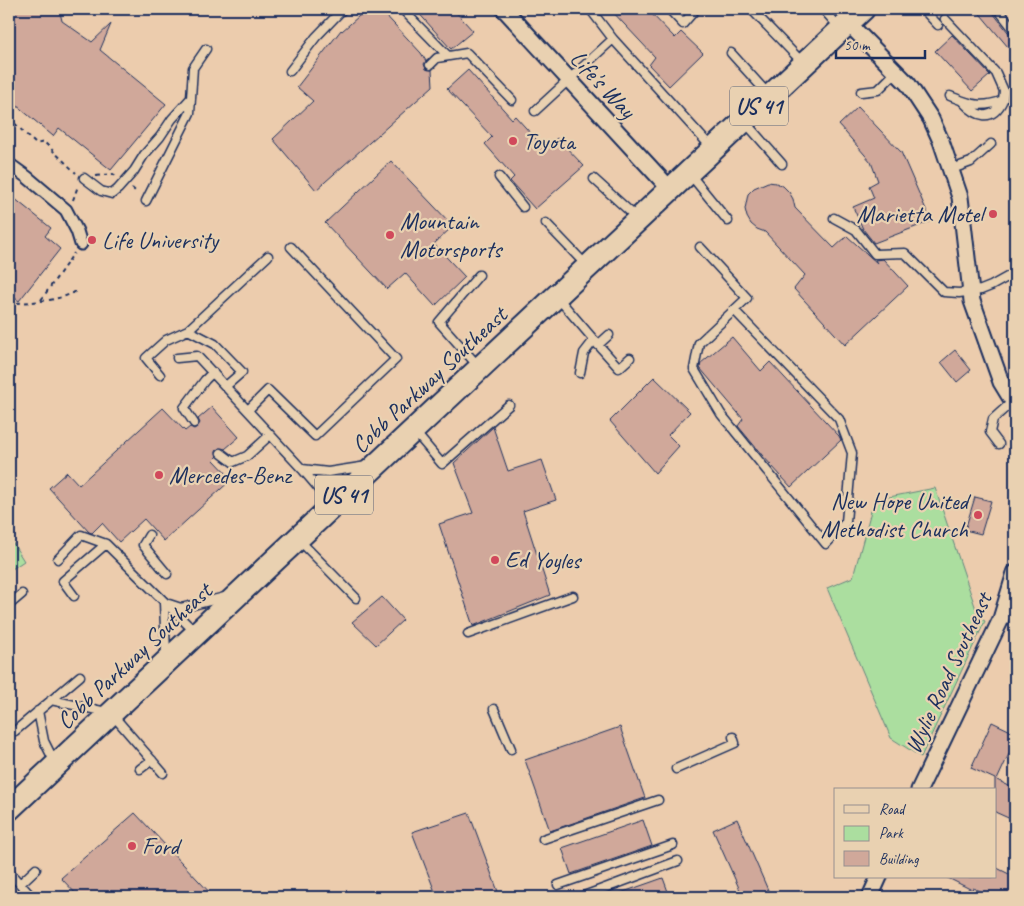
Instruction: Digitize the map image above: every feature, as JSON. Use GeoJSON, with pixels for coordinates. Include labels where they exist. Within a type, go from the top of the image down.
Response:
{"type":"FeatureCollection","features":[{"type":"Feature","properties":{"kind":"main road","name":"Cobb Parkway Southeast"},"geometry":{"type":"LineString","coordinates":[[12,799],[56,765],[111,714],[851,20]]}},
{"type":"Feature","properties":{"kind":"street","name":"Life's Way"},"geometry":{"type":"LineString","coordinates":[[505,9],[670,189]]}},
{"type":"Feature","properties":{"kind":"street"},"geometry":{"type":"LineString","coordinates":[[851,20],[913,91],[931,119],[952,169],[960,197],[971,292],[980,326],[998,372],[1014,403]]}},
{"type":"Feature","properties":{"kind":"street"},"geometry":{"type":"LineString","coordinates":[[9,164],[66,210],[77,231],[81,244]]}},
{"type":"Feature","properties":{"kind":"street","name":"Wylie Road Southeast"},"geometry":{"type":"LineString","coordinates":[[919,788],[1001,620],[1015,573]]}},
{"type":"Feature","properties":{"kind":"street"},"geometry":{"type":"LineString","coordinates":[[870,897],[879,878]]}},
{"type":"Feature","properties":{"kind":"lane"},"geometry":{"type":"LineString","coordinates":[[290,71],[316,37],[344,9]]}},
{"type":"Feature","properties":{"kind":"lane"},"geometry":{"type":"LineString","coordinates":[[402,9],[448,56]]}},
{"type":"Feature","properties":{"kind":"lane"},"geometry":{"type":"LineString","coordinates":[[590,9],[613,39],[714,149]]}},
{"type":"Feature","properties":{"kind":"lane"},"geometry":{"type":"LineString","coordinates":[[669,9],[683,24],[696,9]]}},
{"type":"Feature","properties":{"kind":"lane"},"geometry":{"type":"LineString","coordinates":[[751,9],[804,64]]}},
{"type":"Feature","properties":{"kind":"lane"},"geometry":{"type":"LineString","coordinates":[[823,9],[851,20]]}},
{"type":"Feature","properties":{"kind":"lane"},"geometry":{"type":"LineString","coordinates":[[923,9],[938,25]]}},
{"type":"Feature","properties":{"kind":"lane"},"geometry":{"type":"LineString","coordinates":[[998,9],[1015,31]]}},
{"type":"Feature","properties":{"kind":"lane"},"geometry":{"type":"LineString","coordinates":[[945,18],[996,73],[1004,91],[1003,100],[992,105],[974,105],[950,96]]}},
{"type":"Feature","properties":{"kind":"lane"},"geometry":{"type":"LineString","coordinates":[[535,111],[613,39]]}},
{"type":"Feature","properties":{"kind":"lane"},"geometry":{"type":"LineString","coordinates":[[146,200],[190,113],[193,68],[206,49]]}},
{"type":"Feature","properties":{"kind":"lane"},"geometry":{"type":"LineString","coordinates":[[430,65],[437,58],[467,53],[512,100]]}},
{"type":"Feature","properties":{"kind":"lane"},"geometry":{"type":"LineString","coordinates":[[731,53],[770,96]]}},
{"type":"Feature","properties":{"kind":"lane"},"geometry":{"type":"LineString","coordinates":[[860,92],[878,90],[896,72]]}},
{"type":"Feature","properties":{"kind":"lane"},"geometry":{"type":"LineString","coordinates":[[83,178],[101,191],[112,194],[125,181],[144,154],[191,98]]}},
{"type":"Feature","properties":{"kind":"lane"},"geometry":{"type":"LineString","coordinates":[[744,120],[782,164]]}},
{"type":"Feature","properties":{"kind":"lane"},"geometry":{"type":"LineString","coordinates":[[952,169],[971,162],[991,144]]}},
{"type":"Feature","properties":{"kind":"lane"},"geometry":{"type":"LineString","coordinates":[[688,172],[728,221]]}},
{"type":"Feature","properties":{"kind":"lane"},"geometry":{"type":"LineString","coordinates":[[499,177],[523,207]]}},
{"type":"Feature","properties":{"kind":"lane"},"geometry":{"type":"LineString","coordinates":[[594,179],[638,220]]}},
{"type":"Feature","properties":{"kind":"lane"},"geometry":{"type":"LineString","coordinates":[[834,218],[856,230],[875,254],[905,253],[944,292],[971,292],[991,286],[1009,276]]}},
{"type":"Feature","properties":{"kind":"lane"},"geometry":{"type":"LineString","coordinates":[[546,222],[588,267]]}},
{"type":"Feature","properties":{"kind":"lane"},"geometry":{"type":"LineString","coordinates":[[248,410],[268,390],[315,436],[396,359],[291,247]]}},
{"type":"Feature","properties":{"kind":"lane"},"geometry":{"type":"LineString","coordinates":[[700,247],[747,298],[734,310],[699,343],[694,369],[721,414],[826,544],[846,522],[852,453],[839,419],[734,310]]}},
{"type":"Feature","properties":{"kind":"lane"},"geometry":{"type":"LineString","coordinates":[[160,375],[146,358],[166,340],[188,330],[268,256]]}},
{"type":"Feature","properties":{"kind":"lane"},"geometry":{"type":"LineString","coordinates":[[479,275],[439,322],[480,368]]}},
{"type":"Feature","properties":{"kind":"lane"},"geometry":{"type":"LineString","coordinates":[[556,296],[619,368],[630,358]]}},
{"type":"Feature","properties":{"kind":"lane"},"geometry":{"type":"LineString","coordinates":[[188,330],[215,344],[242,372],[226,386]]}},
{"type":"Feature","properties":{"kind":"lane"},"geometry":{"type":"LineString","coordinates":[[580,373],[584,353],[609,335]]}},
{"type":"Feature","properties":{"kind":"lane"},"geometry":{"type":"LineString","coordinates":[[177,358],[197,356],[333,505]]}},
{"type":"Feature","properties":{"kind":"lane"},"geometry":{"type":"LineString","coordinates":[[194,423],[184,408],[213,372]]}},
{"type":"Feature","properties":{"kind":"lane"},"geometry":{"type":"LineString","coordinates":[[999,444],[990,432],[993,419],[1014,403]]}},
{"type":"Feature","properties":{"kind":"lane"},"geometry":{"type":"LineString","coordinates":[[413,431],[442,464],[509,406]]}},
{"type":"Feature","properties":{"kind":"lane"},"geometry":{"type":"LineString","coordinates":[[221,453],[233,462],[246,456],[270,435]]}},
{"type":"Feature","properties":{"kind":"lane"},"geometry":{"type":"LineString","coordinates":[[302,469],[328,472],[379,463]]}},
{"type":"Feature","properties":{"kind":"lane"},"geometry":{"type":"LineString","coordinates":[[58,559],[81,535],[106,544],[196,634]]}},
{"type":"Feature","properties":{"kind":"lane"},"geometry":{"type":"LineString","coordinates":[[150,535],[143,545],[167,574]]}},
{"type":"Feature","properties":{"kind":"lane"},"geometry":{"type":"LineString","coordinates":[[298,539],[356,598]]}},
{"type":"Feature","properties":{"kind":"lane"},"geometry":{"type":"LineString","coordinates":[[74,596],[63,581],[106,544]]}},
{"type":"Feature","properties":{"kind":"lane"},"geometry":{"type":"LineString","coordinates":[[9,605],[22,594]]}},
{"type":"Feature","properties":{"kind":"lane"},"geometry":{"type":"LineString","coordinates":[[164,602],[181,608],[238,594]]}},
{"type":"Feature","properties":{"kind":"lane"},"geometry":{"type":"LineString","coordinates":[[468,634],[573,596]]}},
{"type":"Feature","properties":{"kind":"lane"},"geometry":{"type":"LineString","coordinates":[[164,602],[166,662]]}},
{"type":"Feature","properties":{"kind":"lane"},"geometry":{"type":"LineString","coordinates":[[14,731],[80,676]]}},
{"type":"Feature","properties":{"kind":"lane"},"geometry":{"type":"LineString","coordinates":[[52,700],[111,714],[163,773]]}},
{"type":"Feature","properties":{"kind":"lane"},"geometry":{"type":"LineString","coordinates":[[494,710],[511,749]]}},
{"type":"Feature","properties":{"kind":"lane"},"geometry":{"type":"LineString","coordinates":[[38,711],[44,741],[56,765]]}},
{"type":"Feature","properties":{"kind":"lane"},"geometry":{"type":"LineString","coordinates":[[676,769],[734,742],[733,737]]}},
{"type":"Feature","properties":{"kind":"lane"},"geometry":{"type":"LineString","coordinates":[[140,770],[152,760]]}},
{"type":"Feature","properties":{"kind":"lane"},"geometry":{"type":"LineString","coordinates":[[543,840],[658,800]]}},
{"type":"Feature","properties":{"kind":"lane"},"geometry":{"type":"LineString","coordinates":[[558,885],[673,845]]}},
{"type":"Feature","properties":{"kind":"lane"},"geometry":{"type":"LineString","coordinates":[[581,897],[678,861]]}},
{"type":"Feature","properties":{"kind":"lane"},"geometry":{"type":"LineString","coordinates":[[20,884],[36,869]]}},
{"type":"Feature","properties":{"kind":"lane"},"geometry":{"type":"LineString","coordinates":[[9,872],[32,897]]}},
{"type":"Feature","properties":{"kind":"path"},"geometry":{"type":"LineString","coordinates":[[9,118],[36,144],[44,142],[51,147],[83,178]]}},
{"type":"Feature","properties":{"kind":"path"},"geometry":{"type":"LineString","coordinates":[[83,178],[113,174],[125,181]]}},
{"type":"Feature","properties":{"kind":"path"},"geometry":{"type":"LineString","coordinates":[[66,210],[75,197],[83,178]]}},
{"type":"Feature","properties":{"kind":"path"},"geometry":{"type":"LineString","coordinates":[[41,300],[81,244]]}},
{"type":"Feature","properties":{"kind":"path"},"geometry":{"type":"LineString","coordinates":[[9,303],[22,303],[69,296],[76,291]]}},
{"type":"Feature","properties":{"kind":"green space"},"geometry":{"type":"Polygon","coordinates":[[[935,488],[979,618],[985,621],[921,757],[891,738],[827,588],[853,577],[874,500],[935,488]]]}},
{"type":"Feature","properties":{"kind":"green space"},"geometry":{"type":"Polygon","coordinates":[[[9,537],[24,561],[9,571],[9,537]]]}},
{"type":"Feature","properties":{"kind":"building"},"geometry":{"type":"Polygon","coordinates":[[[9,9],[56,9],[60,12],[62,21],[92,42],[111,24],[100,50],[166,104],[111,170],[59,128],[53,136],[9,99],[9,9]]]}},
{"type":"Feature","properties":{"kind":"building"},"geometry":{"type":"Polygon","coordinates":[[[367,9],[380,9],[421,53],[426,61],[424,64],[426,69],[432,70],[433,86],[316,190],[273,139],[313,101],[297,87],[341,30],[367,9]]]}},
{"type":"Feature","properties":{"kind":"building"},"geometry":{"type":"Polygon","coordinates":[[[415,9],[453,9],[473,31],[451,49],[415,9]]]}},
{"type":"Feature","properties":{"kind":"building"},"geometry":{"type":"Polygon","coordinates":[[[610,9],[647,9],[675,38],[681,32],[703,53],[669,86],[649,65],[655,57],[610,9]]]}},
{"type":"Feature","properties":{"kind":"building"},"geometry":{"type":"Polygon","coordinates":[[[976,9],[990,9],[1015,41],[1008,47],[976,9]]]}},
{"type":"Feature","properties":{"kind":"building"},"geometry":{"type":"Polygon","coordinates":[[[952,35],[990,75],[972,91],[935,51],[952,35]]]}},
{"type":"Feature","properties":{"kind":"building","name":"Toyota"},"geometry":{"type":"Polygon","coordinates":[[[468,70],[512,119],[515,116],[545,149],[557,138],[584,166],[535,209],[510,181],[514,177],[485,144],[492,137],[447,89],[468,70]]]}},
{"type":"Feature","properties":{"kind":"building"},"geometry":{"type":"Polygon","coordinates":[[[858,107],[901,152],[931,221],[874,243],[863,229],[853,207],[874,198],[869,186],[878,181],[871,162],[839,125],[858,107]]]}},
{"type":"Feature","properties":{"kind":"building","name":"Mountain Motorsports"},"geometry":{"type":"Polygon","coordinates":[[[391,161],[453,226],[434,244],[465,277],[435,306],[405,273],[387,289],[325,223],[391,161]]]}},
{"type":"Feature","properties":{"kind":"building"},"geometry":{"type":"Polygon","coordinates":[[[768,182],[783,186],[789,192],[795,208],[834,248],[847,236],[877,263],[875,260],[883,259],[908,286],[845,345],[794,289],[805,275],[765,232],[751,224],[747,217],[745,209],[748,194],[754,188],[768,182]]]}},
{"type":"Feature","properties":{"kind":"building"},"geometry":{"type":"Polygon","coordinates":[[[9,194],[51,228],[45,236],[60,249],[19,301],[9,294],[9,194]]]}},
{"type":"Feature","properties":{"kind":"building"},"geometry":{"type":"Polygon","coordinates":[[[732,337],[761,371],[770,362],[841,440],[791,487],[738,426],[743,419],[700,368],[701,363],[732,337]]]}},
{"type":"Feature","properties":{"kind":"building"},"geometry":{"type":"Polygon","coordinates":[[[955,350],[971,370],[957,382],[941,362],[955,350]]]}},
{"type":"Feature","properties":{"kind":"building"},"geometry":{"type":"Polygon","coordinates":[[[654,377],[690,412],[668,435],[679,446],[655,473],[610,421],[654,377]]]}},
{"type":"Feature","properties":{"kind":"building","name":"Mercedes-Benz"},"geometry":{"type":"Polygon","coordinates":[[[212,407],[239,437],[225,449],[219,448],[216,452],[217,457],[214,460],[232,479],[164,541],[144,519],[119,542],[102,523],[92,533],[89,532],[49,488],[67,472],[79,485],[163,408],[185,431],[190,427],[194,429],[197,427],[200,423],[198,419],[212,407]]]}},
{"type":"Feature","properties":{"kind":"building","name":"Ed Yoyles"},"geometry":{"type":"Polygon","coordinates":[[[493,427],[508,471],[542,460],[556,500],[523,511],[550,595],[473,626],[439,524],[473,513],[454,463],[493,427]]]}},
{"type":"Feature","properties":{"kind":"building","name":"New Hope United Methodist Church"},"geometry":{"type":"Polygon","coordinates":[[[975,497],[991,501],[981,534],[965,530],[975,497]]]}},
{"type":"Feature","properties":{"kind":"building"},"geometry":{"type":"Polygon","coordinates":[[[382,597],[403,620],[376,645],[352,622],[382,597]]]}},
{"type":"Feature","properties":{"kind":"building"},"geometry":{"type":"Polygon","coordinates":[[[992,722],[1015,733],[1015,741],[997,780],[1015,789],[1015,821],[996,812],[995,779],[971,768],[992,722]]]}},
{"type":"Feature","properties":{"kind":"building"},"geometry":{"type":"Polygon","coordinates":[[[620,727],[645,798],[550,831],[525,760],[620,727]]]}},
{"type":"Feature","properties":{"kind":"building","name":"Ford"},"geometry":{"type":"Polygon","coordinates":[[[135,813],[214,897],[79,897],[61,878],[135,813]]]}},
{"type":"Feature","properties":{"kind":"building"},"geometry":{"type":"Polygon","coordinates":[[[469,813],[500,897],[437,897],[412,832],[469,813]]]}},
{"type":"Feature","properties":{"kind":"building"},"geometry":{"type":"Polygon","coordinates":[[[737,819],[771,897],[743,897],[713,830],[737,819]]]}},
{"type":"Feature","properties":{"kind":"building"},"geometry":{"type":"Polygon","coordinates":[[[643,820],[652,846],[571,874],[562,848],[643,820]]]}},
{"type":"Feature","properties":{"kind":"building"},"geometry":{"type":"Polygon","coordinates":[[[996,868],[1015,877],[1015,897],[991,897],[973,888],[972,890],[948,878],[996,878],[996,868]]]}},
{"type":"Feature","properties":{"kind":"building"},"geometry":{"type":"Polygon","coordinates":[[[663,878],[670,897],[612,896],[663,878]]]}},
{"type":"Feature","properties":{"kind":"place","name":"Toyota"},"geometry":{"type":"Point","coordinates":[513,141]}},
{"type":"Feature","properties":{"kind":"place","name":"Marietta Motel"},"geometry":{"type":"Point","coordinates":[993,214]}},
{"type":"Feature","properties":{"kind":"place","name":"Mountain Motorsports"},"geometry":{"type":"Point","coordinates":[390,235]}},
{"type":"Feature","properties":{"kind":"place","name":"Life University"},"geometry":{"type":"Point","coordinates":[92,240]}},
{"type":"Feature","properties":{"kind":"place","name":"Mercedes-Benz"},"geometry":{"type":"Point","coordinates":[159,475]}},
{"type":"Feature","properties":{"kind":"place","name":"New Hope United Methodist Church"},"geometry":{"type":"Point","coordinates":[978,515]}},
{"type":"Feature","properties":{"kind":"place","name":"Ed Yoyles"},"geometry":{"type":"Point","coordinates":[495,560]}},
{"type":"Feature","properties":{"kind":"place","name":"Ford"},"geometry":{"type":"Point","coordinates":[132,846]}}]}
